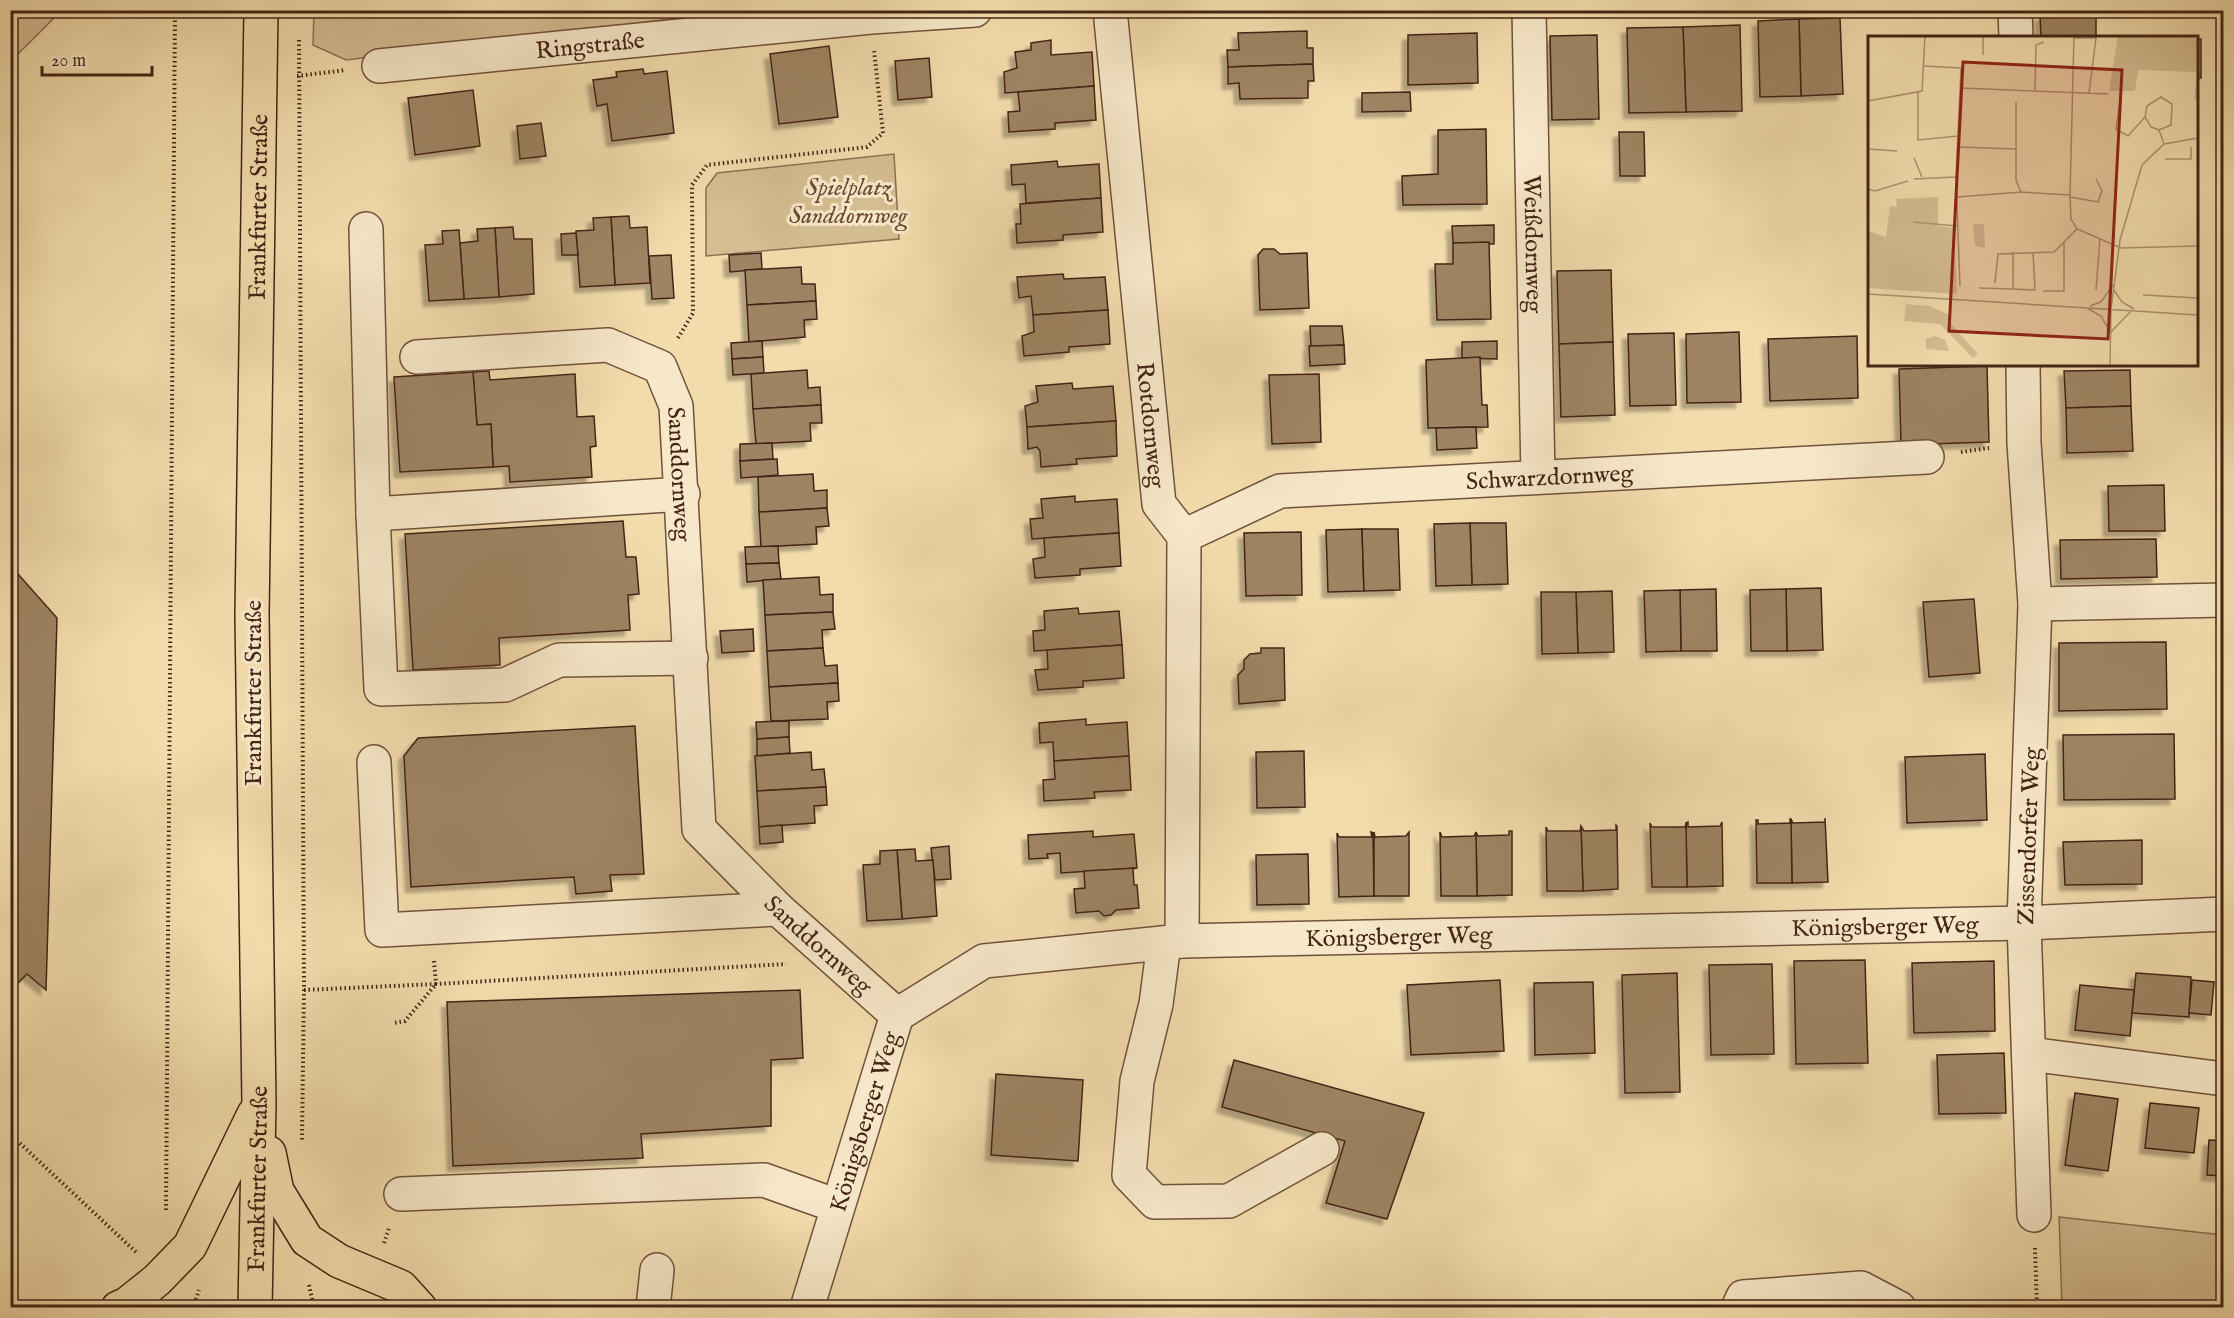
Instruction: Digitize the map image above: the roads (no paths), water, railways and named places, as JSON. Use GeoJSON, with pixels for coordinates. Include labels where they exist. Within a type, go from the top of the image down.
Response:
{"type":"FeatureCollection","features":[{"type":"Feature","properties":{"kind":"main road","name":"Frankfurter Straße"},"geometry":{"type":"LineString","coordinates":[[255,1308],[259,1104],[252,704],[261,10]]}},
{"type":"Feature","properties":{"kind":"main road"},"geometry":{"type":"LineString","coordinates":[[259,1104],[277,1191],[307,1240],[339,1261],[400,1287],[420,1308]]}},
{"type":"Feature","properties":{"kind":"main road"},"geometry":{"type":"LineString","coordinates":[[118,1308],[127,1304],[157,1280],[190,1246],[259,1104]]}},
{"type":"Feature","properties":{"kind":"street","name":"Ringstraße"},"geometry":{"type":"LineString","coordinates":[[379,66],[871,14],[975,10]]}},
{"type":"Feature","properties":{"kind":"street","name":"Rotdornweg"},"geometry":{"type":"LineString","coordinates":[[1110,10],[1159,504],[1184,536]]}},
{"type":"Feature","properties":{"kind":"street","name":"Weißdornweg"},"geometry":{"type":"LineString","coordinates":[[1529,10],[1538,477]]}},
{"type":"Feature","properties":{"kind":"street"},"geometry":{"type":"LineString","coordinates":[[2015,10],[2016,36]]}},
{"type":"Feature","properties":{"kind":"street"},"geometry":{"type":"LineString","coordinates":[[366,229],[373,514],[381,689],[505,685],[559,660],[691,658]]}},
{"type":"Feature","properties":{"kind":"street","name":"Sanddornweg"},"geometry":{"type":"LineString","coordinates":[[417,357],[608,345],[660,367],[676,406],[683,494],[699,829],[778,909],[897,1015]]}},
{"type":"Feature","properties":{"kind":"street","name":"Zissendorfer Weg"},"geometry":{"type":"LineString","coordinates":[[2023,366],[2024,442],[2035,604],[2024,923],[2034,1215]]}},
{"type":"Feature","properties":{"kind":"street","name":"Schwarzdornweg"},"geometry":{"type":"LineString","coordinates":[[1184,536],[1280,491],[1927,457]]}},
{"type":"Feature","properties":{"kind":"street"},"geometry":{"type":"LineString","coordinates":[[373,514],[683,494]]}},
{"type":"Feature","properties":{"kind":"street"},"geometry":{"type":"LineString","coordinates":[[1184,536],[1173,942],[1137,1081],[1130,1174],[1155,1202],[1229,1201],[1322,1149]]}},
{"type":"Feature","properties":{"kind":"street"},"geometry":{"type":"LineString","coordinates":[[2035,604],[2223,600]]}},
{"type":"Feature","properties":{"kind":"street"},"geometry":{"type":"LineString","coordinates":[[374,762],[382,930],[778,909]]}},
{"type":"Feature","properties":{"kind":"street","name":"Königsberger Weg"},"geometry":{"type":"LineString","coordinates":[[807,1308],[897,1015],[984,961],[1173,942],[2024,923],[2223,914]]}},
{"type":"Feature","properties":{"kind":"street"},"geometry":{"type":"LineString","coordinates":[[2029,1054],[2223,1079]]}},
{"type":"Feature","properties":{"kind":"street"},"geometry":{"type":"LineString","coordinates":[[401,1194],[764,1180],[837,1206]]}},
{"type":"Feature","properties":{"kind":"street"},"geometry":{"type":"LineString","coordinates":[[654,1308],[657,1270]]}},
{"type":"Feature","properties":{"kind":"street"},"geometry":{"type":"LineString","coordinates":[[1738,1308],[1743,1297],[1861,1288],[1899,1308]]}},
{"type":"Feature","properties":{"kind":"park label","name":"Spielplatz Sanddornweg"},"geometry":{"type":"Point","coordinates":[848,201]}}]}
